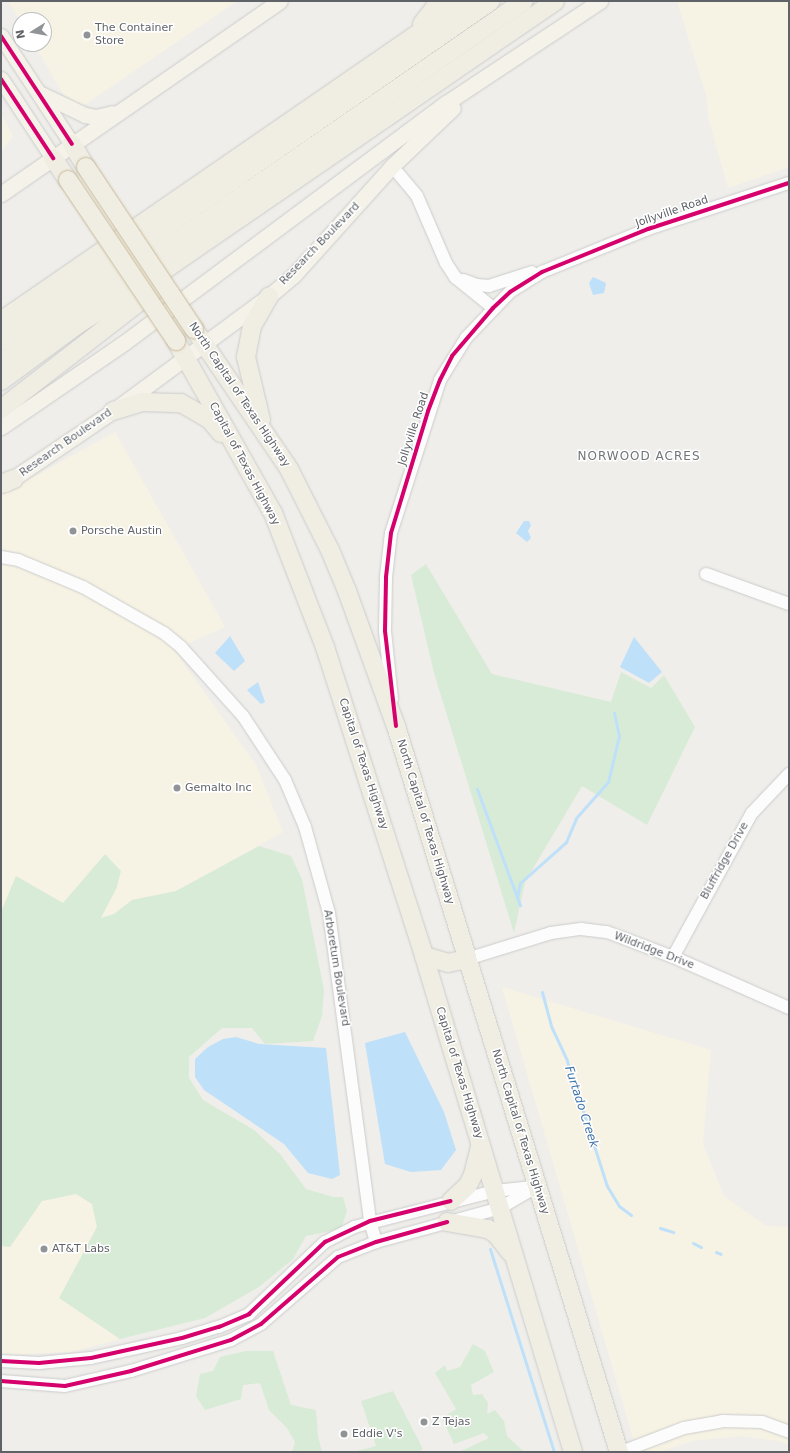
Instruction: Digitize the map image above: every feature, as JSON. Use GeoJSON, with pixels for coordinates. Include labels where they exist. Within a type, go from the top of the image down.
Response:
{"type":"FeatureCollection","features":[{"type":"Feature","properties":{"kind":"highway"},"geometry":{"type":"LineString","coordinates":[[409,40],[440,1]]}},
{"type":"Feature","properties":{"kind":"highway"},"geometry":{"type":"LineString","coordinates":[[1,321],[465,1]]}},
{"type":"Feature","properties":{"kind":"highway"},"geometry":{"type":"LineString","coordinates":[[1,341],[491,1]]}},
{"type":"Feature","properties":{"kind":"highway"},"geometry":{"type":"LineString","coordinates":[[1,362],[524,1]]}},
{"type":"Feature","properties":{"kind":"highway"},"geometry":{"type":"LineString","coordinates":[[1,380],[77,325],[195,248],[555,1]]}},
{"type":"Feature","properties":{"kind":"highway","name":"North Capital of Texas Highway"},"geometry":{"type":"LineString","coordinates":[[72,144],[194,329],[264,428],[289,469],[330,550],[396,726],[536,1187],[620,1452]]}},
{"type":"Feature","properties":{"kind":"highway","name":"North Capital of Texas Highway"},"geometry":{"type":"LineString","coordinates":[[53,158],[176,341]]}},
{"type":"Feature","properties":{"kind":"highway"},"geometry":{"type":"LineString","coordinates":[[1,409],[180,269],[195,248]]}},
{"type":"Feature","properties":{"kind":"highway"},"geometry":{"type":"LineString","coordinates":[[264,428],[246,357],[252,326],[269,296]]}},
{"type":"Feature","properties":{"kind":"highway","name":"Capital of Texas Highway"},"geometry":{"type":"LineString","coordinates":[[176,341],[186,356],[273,513],[325,647],[424,956],[500,1208]]}},
{"type":"Feature","properties":{"kind":"highway"},"geometry":{"type":"LineString","coordinates":[[113,410],[143,402],[181,403],[210,420],[239,453]]}},
{"type":"Feature","properties":{"kind":"highway"},"geometry":{"type":"LineString","coordinates":[[424,956],[436,962],[448,963],[467,959]]}},
{"type":"Feature","properties":{"kind":"highway"},"geometry":{"type":"LineString","coordinates":[[451,1202],[468,1185],[473,1175],[480,1143]]}},
{"type":"Feature","properties":{"kind":"highway"},"geometry":{"type":"LineString","coordinates":[[500,1208],[573,1452]]}},
{"type":"Feature","properties":{"kind":"highway"},"geometry":{"type":"LineString","coordinates":[[447,1222],[488,1229],[496,1234],[515,1259]]}},
{"type":"Feature","properties":{"kind":"main road"},"geometry":{"type":"LineString","coordinates":[[1,194],[280,1]]}},
{"type":"Feature","properties":{"kind":"main road","name":"Research Boulevard"},"geometry":{"type":"LineString","coordinates":[[1,427],[125,342],[446,103],[485,79],[600,1]]}},
{"type":"Feature","properties":{"kind":"main road","name":"North Capital of Texas Highway"},"geometry":{"type":"LineString","coordinates":[[1,36],[72,144]]}},
{"type":"Feature","properties":{"kind":"main road","name":"North Capital of Texas Highway"},"geometry":{"type":"LineString","coordinates":[[1,79],[53,158]]}},
{"type":"Feature","properties":{"kind":"main road","name":"Research Boulevard"},"geometry":{"type":"LineString","coordinates":[[6,483],[113,410],[186,356],[205,345],[293,276],[392,166],[485,79]]}},
{"type":"Feature","properties":{"kind":"main road"},"geometry":{"type":"LineString","coordinates":[[38,92],[85,115],[96,117],[120,112]]}},
{"type":"Feature","properties":{"kind":"street"},"geometry":{"type":"LineString","coordinates":[[392,166],[417,196],[446,263],[455,277],[493,308]]}},
{"type":"Feature","properties":{"kind":"street","name":"Jollyville Road"},"geometry":{"type":"LineString","coordinates":[[396,726],[385,631],[386,577],[391,532],[440,380],[466,338],[493,308],[510,292],[542,272],[648,228],[789,183]]}},
{"type":"Feature","properties":{"kind":"street"},"geometry":{"type":"LineString","coordinates":[[455,277],[477,285],[489,286],[532,272],[542,272]]}},
{"type":"Feature","properties":{"kind":"street","name":"Arboretum Boulevard"},"geometry":{"type":"LineString","coordinates":[[1,557],[18,560],[83,587],[164,632],[181,647],[243,716],[285,780],[305,827],[329,913],[370,1221],[376,1242]]}},
{"type":"Feature","properties":{"kind":"street"},"geometry":{"type":"LineString","coordinates":[[706,574],[789,604]]}},
{"type":"Feature","properties":{"kind":"street","name":"Bluffridge Drive"},"geometry":{"type":"LineString","coordinates":[[673,957],[752,812],[789,774]]}},
{"type":"Feature","properties":{"kind":"street","name":"Wildridge Drive"},"geometry":{"type":"LineString","coordinates":[[467,959],[552,933],[581,929],[607,932],[673,957],[789,1008]]}},
{"type":"Feature","properties":{"kind":"street"},"geometry":{"type":"LineString","coordinates":[[1,1361],[39,1363],[91,1358],[182,1338],[219,1327],[249,1314],[324,1242],[370,1221],[495,1191],[536,1187]]}},
{"type":"Feature","properties":{"kind":"street"},"geometry":{"type":"LineString","coordinates":[[1,1380],[65,1386],[131,1371],[231,1340],[261,1324],[338,1257],[376,1242],[500,1208],[536,1187]]}},
{"type":"Feature","properties":{"kind":"street"},"geometry":{"type":"LineString","coordinates":[[620,1452],[684,1428],[722,1421],[762,1422],[789,1432]]}},
{"type":"Feature","properties":{"kind":"shaded area"},"geometry":{"type":"Polygon","coordinates":[[[8,1],[237,1],[74,112],[39,52],[52,52],[52,12],[15,12],[8,1]]]}},
{"type":"Feature","properties":{"kind":"shaded area"},"geometry":{"type":"Polygon","coordinates":[[[677,1],[789,1],[789,167],[728,188],[708,117],[707,98],[677,1]]]}},
{"type":"Feature","properties":{"kind":"shaded area"},"geometry":{"type":"Polygon","coordinates":[[[1,114],[13,136],[1,152],[1,114]]]}},
{"type":"Feature","properties":{"kind":"shaded area"},"geometry":{"type":"Polygon","coordinates":[[[115,432],[225,627],[174,650],[256,765],[283,832],[176,891],[132,900],[114,914],[100,918],[117,887],[63,904],[16,876],[1,912],[1,495],[115,432]]]}},
{"type":"Feature","properties":{"kind":"shaded area"},"geometry":{"type":"Polygon","coordinates":[[[502,987],[711,1050],[703,1144],[724,1196],[766,1226],[789,1227],[789,1445],[778,1441],[741,1436],[692,1441],[660,1452],[637,1452],[502,987]]]}},
{"type":"Feature","properties":{"kind":"shaded area"},"geometry":{"type":"Polygon","coordinates":[[[76,1194],[92,1204],[97,1227],[60,1298],[120,1339],[71,1352],[1,1355],[1,1246],[10,1247],[42,1201],[76,1194]]]}},
{"type":"Feature","properties":{"kind":"green space"},"geometry":{"type":"Polygon","coordinates":[[[426,564],[492,674],[611,702],[621,672],[651,688],[664,675],[695,727],[647,825],[582,786],[525,882],[514,933],[434,673],[411,575],[426,564]]]}},
{"type":"Feature","properties":{"kind":"green space"},"geometry":{"type":"Polygon","coordinates":[[[259,846],[291,856],[302,879],[324,990],[322,1016],[313,1041],[265,1044],[252,1028],[222,1028],[189,1057],[189,1078],[203,1100],[254,1130],[280,1154],[306,1189],[333,1197],[343,1197],[347,1211],[341,1229],[306,1236],[293,1259],[259,1287],[205,1318],[120,1339],[59,1298],[97,1227],[92,1204],[76,1194],[42,1201],[10,1247],[1,1246],[1,912],[16,876],[63,903],[105,854],[121,871],[117,887],[101,918],[114,914],[132,900],[176,891],[259,846]]]}},
{"type":"Feature","properties":{"kind":"green space"},"geometry":{"type":"Polygon","coordinates":[[[473,1344],[485,1351],[494,1372],[471,1385],[473,1395],[482,1394],[488,1403],[487,1414],[495,1410],[504,1421],[507,1436],[524,1452],[459,1452],[489,1438],[484,1433],[454,1444],[442,1418],[456,1409],[435,1373],[445,1365],[447,1371],[460,1367],[473,1344]]]}},
{"type":"Feature","properties":{"kind":"green space"},"geometry":{"type":"Polygon","coordinates":[[[246,1351],[273,1351],[291,1405],[316,1410],[318,1436],[322,1452],[292,1452],[295,1442],[287,1428],[269,1410],[260,1383],[243,1385],[241,1399],[205,1410],[196,1396],[200,1374],[213,1371],[220,1357],[246,1351]]]}},
{"type":"Feature","properties":{"kind":"green space"},"geometry":{"type":"Polygon","coordinates":[[[393,1391],[423,1449],[419,1452],[353,1452],[376,1446],[361,1401],[393,1391]]]}},
{"type":"Feature","properties":{"kind":"water"},"geometry":{"type":"Polygon","coordinates":[[[593,277],[606,283],[604,293],[593,295],[589,283],[593,277]]]}},
{"type":"Feature","properties":{"kind":"water"},"geometry":{"type":"Polygon","coordinates":[[[524,521],[529,521],[531,525],[528,531],[531,538],[527,542],[516,533],[524,521]]]}},
{"type":"Feature","properties":{"kind":"water"},"geometry":{"type":"Polygon","coordinates":[[[230,636],[245,661],[234,671],[215,653],[230,636]]]}},
{"type":"Feature","properties":{"kind":"water"},"geometry":{"type":"Polygon","coordinates":[[[634,637],[662,672],[649,683],[620,667],[634,637]]]}},
{"type":"Feature","properties":{"kind":"water"},"geometry":{"type":"Polygon","coordinates":[[[258,682],[265,702],[261,704],[247,690],[258,682]]]}},
{"type":"Feature","properties":{"kind":"water"},"geometry":{"type":"Polygon","coordinates":[[[405,1032],[444,1112],[456,1150],[441,1170],[411,1172],[385,1164],[365,1043],[405,1032]]]}},
{"type":"Feature","properties":{"kind":"water"},"geometry":{"type":"Polygon","coordinates":[[[236,1037],[259,1044],[326,1048],[340,1175],[332,1179],[308,1173],[284,1144],[204,1090],[195,1077],[195,1059],[208,1047],[223,1039],[236,1037]]]}},
{"type":"Feature","properties":{"kind":"waterway"},"geometry":{"type":"LineString","coordinates":[[517,898],[520,883],[566,842],[576,818],[608,782],[619,736],[614,713]]}},
{"type":"Feature","properties":{"kind":"waterway","name":"Furtado Creek"},"geometry":{"type":"LineString","coordinates":[[477,789],[520,905]]}},
{"type":"Feature","properties":{"kind":"waterway","name":"Furtado Creek"},"geometry":{"type":"LineString","coordinates":[[542,992],[551,1026],[567,1061],[607,1186],[619,1206],[631,1215]]}},
{"type":"Feature","properties":{"kind":"waterway","name":"Furtado Creek"},"geometry":{"type":"LineString","coordinates":[[660,1228],[673,1232]]}},
{"type":"Feature","properties":{"kind":"waterway","name":"Furtado Creek"},"geometry":{"type":"LineString","coordinates":[[693,1243],[701,1247]]}},
{"type":"Feature","properties":{"kind":"waterway"},"geometry":{"type":"LineString","coordinates":[[490,1249],[554,1452]]}},
{"type":"Feature","properties":{"kind":"waterway","name":"Furtado Creek"},"geometry":{"type":"LineString","coordinates":[[716,1252],[721,1254]]}},
{"type":"Feature","properties":{"kind":"cycle path"},"geometry":{"type":"LineString","coordinates":[[1,36],[72,144]]}},
{"type":"Feature","properties":{"kind":"cycle path"},"geometry":{"type":"LineString","coordinates":[[1,79],[53,158]]}},
{"type":"Feature","properties":{"kind":"cycle path"},"geometry":{"type":"LineString","coordinates":[[396,726],[385,631],[386,577],[391,533],[428,411],[440,380],[452,356],[493,308],[510,292],[542,272],[648,229],[789,183]]}},
{"type":"Feature","properties":{"kind":"cycle path"},"geometry":{"type":"LineString","coordinates":[[1,1361],[39,1363],[91,1358],[182,1338],[219,1327],[249,1314],[325,1242],[370,1221],[451,1201]]}},
{"type":"Feature","properties":{"kind":"cycle path"},"geometry":{"type":"LineString","coordinates":[[1,1381],[65,1386],[131,1371],[231,1340],[261,1324],[338,1257],[376,1242],[447,1222]]}},
{"type":"Feature","properties":{"kind":"place","name":"The Container Store"},"geometry":{"type":"Point","coordinates":[87,35]}},
{"type":"Feature","properties":{"kind":"place","name":"Porsche Austin"},"geometry":{"type":"Point","coordinates":[73,531]}},
{"type":"Feature","properties":{"kind":"place","name":"Gemalto Inc"},"geometry":{"type":"Point","coordinates":[177,788]}},
{"type":"Feature","properties":{"kind":"place","name":"AT&T Labs"},"geometry":{"type":"Point","coordinates":[44,1249]}},
{"type":"Feature","properties":{"kind":"place","name":"Z Tejas"},"geometry":{"type":"Point","coordinates":[424,1422]}},
{"type":"Feature","properties":{"kind":"place","name":"Eddie V's"},"geometry":{"type":"Point","coordinates":[344,1434]}},
{"type":"Feature","properties":{"kind":"district","name":"NORWOOD ACRES"},"geometry":{"type":"Point","coordinates":[639,457]}}]}
